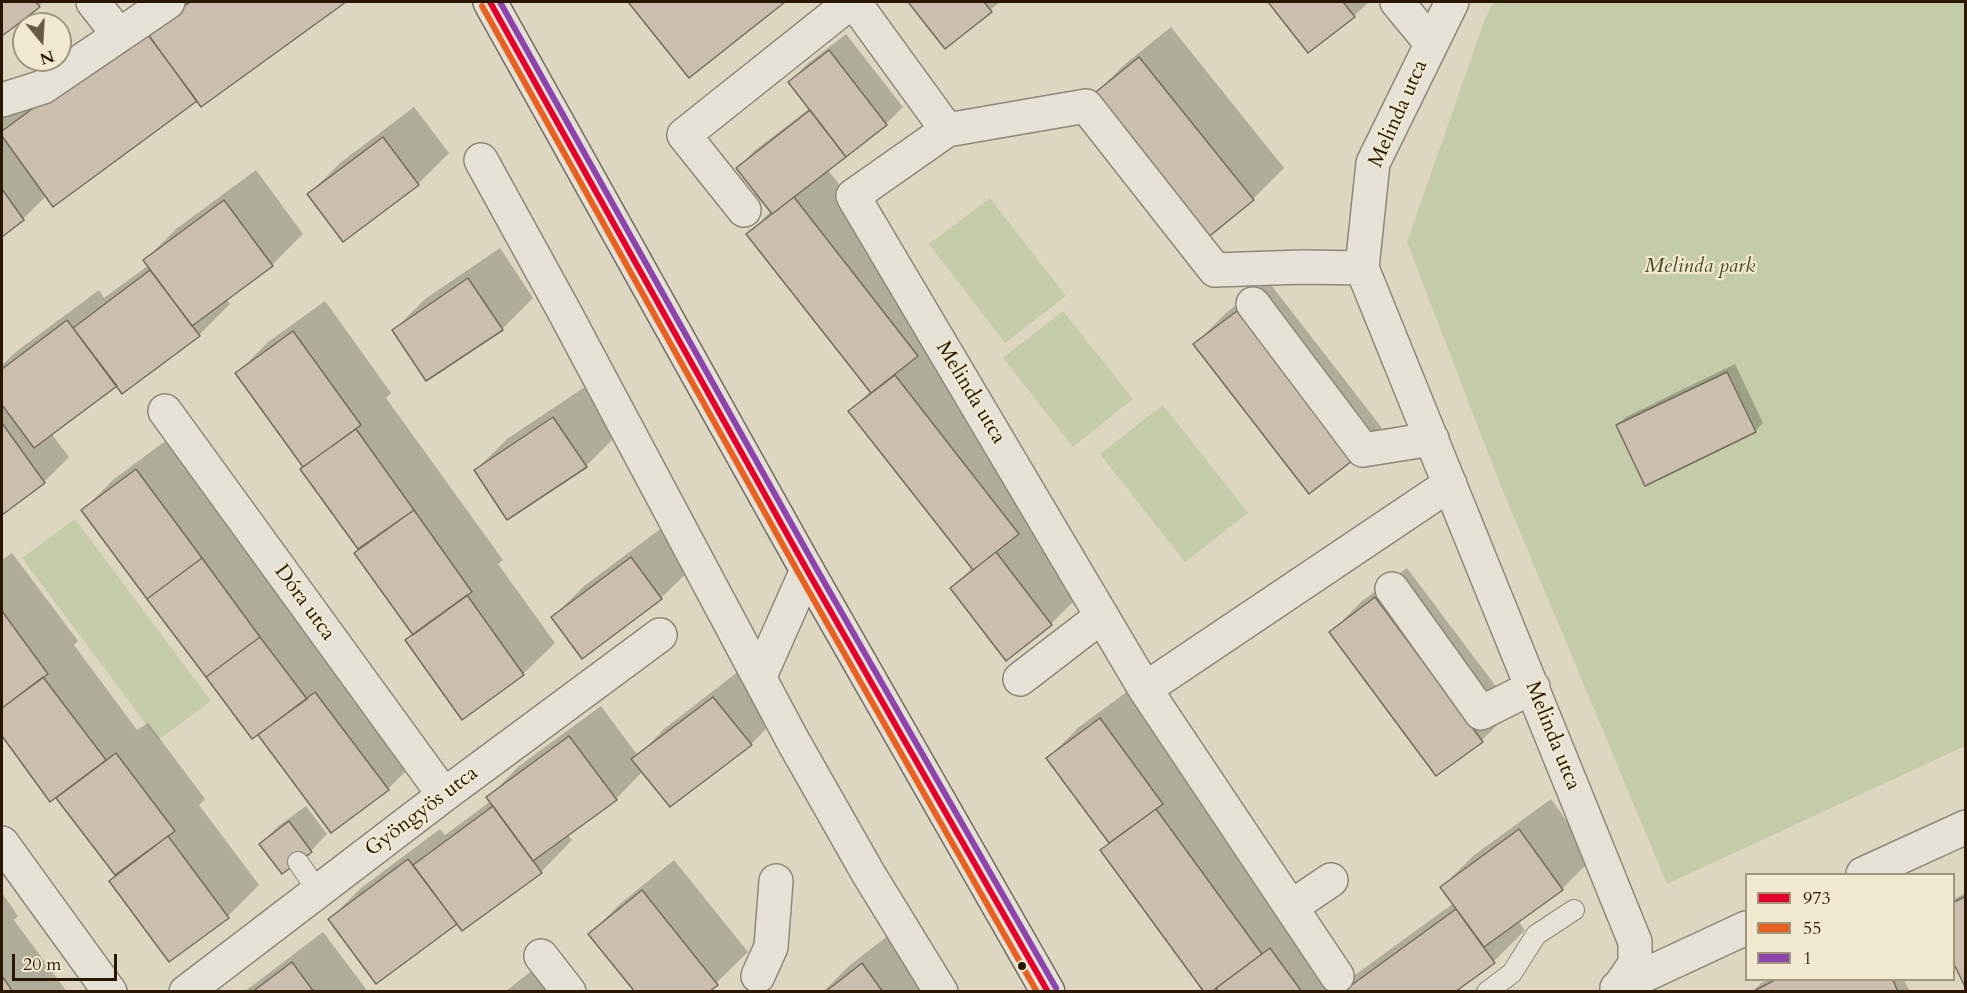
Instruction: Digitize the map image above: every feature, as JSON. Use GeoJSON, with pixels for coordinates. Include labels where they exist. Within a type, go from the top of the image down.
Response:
{"type":"FeatureCollection","features":[{"type":"Feature","properties":{"kind":"street"},"geometry":{"type":"LineString","coordinates":[[93,2],[119,35]]}},
{"type":"Feature","properties":{"kind":"street"},"geometry":{"type":"LineString","coordinates":[[2,100],[44,87],[168,2]]}},
{"type":"Feature","properties":{"kind":"street"},"geometry":{"type":"LineString","coordinates":[[490,2],[807,570],[1048,992]]}},
{"type":"Feature","properties":{"kind":"street"},"geometry":{"type":"LineString","coordinates":[[744,210],[684,135],[853,2],[947,130]]}},
{"type":"Feature","properties":{"kind":"street"},"geometry":{"type":"LineString","coordinates":[[1397,2],[1431,43]]}},
{"type":"Feature","properties":{"kind":"street","name":"Melinda utca"},"geometry":{"type":"LineString","coordinates":[[1452,2],[1373,163],[1362,268],[1635,942],[1635,964],[1615,989]]}},
{"type":"Feature","properties":{"kind":"street","name":"Melinda utca"},"geometry":{"type":"LineString","coordinates":[[1336,976],[1145,689],[853,196],[947,130],[1086,106],[1215,270],[1303,267],[1362,268]]}},
{"type":"Feature","properties":{"kind":"street"},"geometry":{"type":"LineString","coordinates":[[481,160],[793,741],[868,873],[941,992]]}},
{"type":"Feature","properties":{"kind":"street"},"geometry":{"type":"LineString","coordinates":[[1253,304],[1363,450],[1432,439]]}},
{"type":"Feature","properties":{"kind":"street","name":"Dóra utca"},"geometry":{"type":"LineString","coordinates":[[165,411],[444,795]]}},
{"type":"Feature","properties":{"kind":"street"},"geometry":{"type":"LineString","coordinates":[[1145,689],[1450,484]]}},
{"type":"Feature","properties":{"kind":"street"},"geometry":{"type":"LineString","coordinates":[[760,676],[807,570]]}},
{"type":"Feature","properties":{"kind":"street"},"geometry":{"type":"LineString","coordinates":[[1392,589],[1481,713],[1533,687]]}},
{"type":"Feature","properties":{"kind":"street"},"geometry":{"type":"LineString","coordinates":[[1020,679],[1102,616]]}},
{"type":"Feature","properties":{"kind":"street","name":"Gyöngyös utca"},"geometry":{"type":"LineString","coordinates":[[186,992],[444,795],[660,635]]}},
{"type":"Feature","properties":{"kind":"street"},"geometry":{"type":"LineString","coordinates":[[1865,873],[1965,827]]}},
{"type":"Feature","properties":{"kind":"street"},"geometry":{"type":"LineString","coordinates":[[2,843],[110,992]]}},
{"type":"Feature","properties":{"kind":"street"},"geometry":{"type":"LineString","coordinates":[[1292,907],[1331,880]]}},
{"type":"Feature","properties":{"kind":"street"},"geometry":{"type":"LineString","coordinates":[[756,986],[771,946],[776,881]]}},
{"type":"Feature","properties":{"kind":"street"},"geometry":{"type":"LineString","coordinates":[[1615,989],[1745,928]]}},
{"type":"Feature","properties":{"kind":"street"},"geometry":{"type":"LineString","coordinates":[[541,956],[569,992]]}},
{"type":"Feature","properties":{"kind":"lane"},"geometry":{"type":"LineString","coordinates":[[298,862],[318,891]]}},
{"type":"Feature","properties":{"kind":"lane"},"geometry":{"type":"LineString","coordinates":[[1487,992],[1512,973],[1536,935],[1574,910]]}},
{"type":"Feature","properties":{"kind":"green space","name":"Melinda park"},"geometry":{"type":"Polygon","coordinates":[[[1494,2],[1965,2],[1965,746],[1667,884],[1500,484],[1407,242],[1485,19],[1494,2]]]}},
{"type":"Feature","properties":{"kind":"green space"},"geometry":{"type":"Polygon","coordinates":[[[990,198],[1066,296],[1005,343],[929,244],[990,198]]]}},
{"type":"Feature","properties":{"kind":"green space"},"geometry":{"type":"Polygon","coordinates":[[[1063,311],[1133,399],[1073,447],[1003,358],[1063,311]]]}},
{"type":"Feature","properties":{"kind":"green space"},"geometry":{"type":"Polygon","coordinates":[[[1163,405],[1248,513],[1185,562],[1100,454],[1163,405]]]}},
{"type":"Feature","properties":{"kind":"green space"},"geometry":{"type":"Polygon","coordinates":[[[75,519],[211,701],[158,740],[22,558],[75,519]]]}},
{"type":"Feature","properties":{"kind":"building"},"geometry":{"type":"Polygon","coordinates":[[[2,2],[36,2],[40,7],[33,12],[12,12],[12,28],[2,36],[2,2]]]}},
{"type":"Feature","properties":{"kind":"building"},"geometry":{"type":"Polygon","coordinates":[[[190,2],[346,2],[201,107],[147,33],[190,2]]]}},
{"type":"Feature","properties":{"kind":"building"},"geometry":{"type":"Polygon","coordinates":[[[628,2],[785,2],[689,78],[628,2]]]}},
{"type":"Feature","properties":{"kind":"building"},"geometry":{"type":"Polygon","coordinates":[[[908,2],[984,2],[992,12],[945,49],[908,2]]]}},
{"type":"Feature","properties":{"kind":"building"},"geometry":{"type":"Polygon","coordinates":[[[1268,2],[1343,2],[1355,17],[1308,53],[1268,2]]]}},
{"type":"Feature","properties":{"kind":"building"},"geometry":{"type":"Polygon","coordinates":[[[143,28],[197,101],[53,207],[2,136],[2,131],[143,28]]]}},
{"type":"Feature","properties":{"kind":"building"},"geometry":{"type":"Polygon","coordinates":[[[829,50],[887,125],[846,157],[788,82],[829,50]]]}},
{"type":"Feature","properties":{"kind":"building"},"geometry":{"type":"Polygon","coordinates":[[[1139,57],[1254,200],[1206,239],[1091,96],[1139,57]]]}},
{"type":"Feature","properties":{"kind":"building"},"geometry":{"type":"Polygon","coordinates":[[[810,110],[846,157],[772,214],[736,168],[810,110]]]}},
{"type":"Feature","properties":{"kind":"building"},"geometry":{"type":"Polygon","coordinates":[[[383,137],[419,185],[343,242],[307,194],[383,137]]]}},
{"type":"Feature","properties":{"kind":"building"},"geometry":{"type":"Polygon","coordinates":[[[2,189],[24,220],[2,237],[2,189]]]}},
{"type":"Feature","properties":{"kind":"building"},"geometry":{"type":"Polygon","coordinates":[[[794,197],[918,356],[871,393],[746,234],[794,197]]]}},
{"type":"Feature","properties":{"kind":"building"},"geometry":{"type":"Polygon","coordinates":[[[224,200],[273,266],[192,326],[143,260],[224,200]]]}},
{"type":"Feature","properties":{"kind":"building"},"geometry":{"type":"Polygon","coordinates":[[[150,270],[200,336],[122,394],[73,328],[150,270]]]}},
{"type":"Feature","properties":{"kind":"building"},"geometry":{"type":"Polygon","coordinates":[[[468,278],[503,330],[426,381],[392,330],[468,278]]]}},
{"type":"Feature","properties":{"kind":"building"},"geometry":{"type":"Polygon","coordinates":[[[1237,311],[1352,461],[1309,494],[1193,344],[1237,311]]]}},
{"type":"Feature","properties":{"kind":"building"},"geometry":{"type":"Polygon","coordinates":[[[67,320],[117,386],[34,448],[2,405],[2,369],[67,320]]]}},
{"type":"Feature","properties":{"kind":"building"},"geometry":{"type":"Polygon","coordinates":[[[293,331],[361,425],[303,467],[235,373],[293,331]]]}},
{"type":"Feature","properties":{"kind":"building"},"geometry":{"type":"Polygon","coordinates":[[[1727,372],[1756,432],[1645,486],[1616,425],[1727,372]]]}},
{"type":"Feature","properties":{"kind":"building"},"geometry":{"type":"Polygon","coordinates":[[[895,375],[1019,534],[973,570],[848,411],[895,375]]]}},
{"type":"Feature","properties":{"kind":"building"},"geometry":{"type":"Polygon","coordinates":[[[553,417],[587,467],[507,520],[474,470],[553,417]]]}},
{"type":"Feature","properties":{"kind":"building"},"geometry":{"type":"Polygon","coordinates":[[[2,423],[45,483],[2,515],[2,423]]]}},
{"type":"Feature","properties":{"kind":"building"},"geometry":{"type":"Polygon","coordinates":[[[356,429],[414,510],[358,549],[300,469],[356,429]]]}},
{"type":"Feature","properties":{"kind":"building"},"geometry":{"type":"Polygon","coordinates":[[[136,469],[202,558],[147,599],[81,510],[136,469]]]}},
{"type":"Feature","properties":{"kind":"building"},"geometry":{"type":"Polygon","coordinates":[[[414,510],[472,592],[413,635],[354,553],[414,510]]]}},
{"type":"Feature","properties":{"kind":"building"},"geometry":{"type":"Polygon","coordinates":[[[996,552],[1052,625],[1006,661],[950,588],[996,552]]]}},
{"type":"Feature","properties":{"kind":"building"},"geometry":{"type":"Polygon","coordinates":[[[631,557],[662,599],[582,659],[551,617],[631,557]]]}},
{"type":"Feature","properties":{"kind":"building"},"geometry":{"type":"Polygon","coordinates":[[[202,558],[260,637],[206,677],[147,599],[202,558]]]}},
{"type":"Feature","properties":{"kind":"building"},"geometry":{"type":"Polygon","coordinates":[[[467,595],[524,675],[462,720],[405,640],[467,595]]]}},
{"type":"Feature","properties":{"kind":"building"},"geometry":{"type":"Polygon","coordinates":[[[1375,597],[1483,742],[1436,776],[1329,632],[1375,597]]]}},
{"type":"Feature","properties":{"kind":"building"},"geometry":{"type":"Polygon","coordinates":[[[2,611],[48,674],[2,708],[2,611]]]}},
{"type":"Feature","properties":{"kind":"building"},"geometry":{"type":"Polygon","coordinates":[[[260,637],[307,699],[252,739],[206,677],[260,637]]]}},
{"type":"Feature","properties":{"kind":"building"},"geometry":{"type":"Polygon","coordinates":[[[43,677],[106,760],[50,802],[2,736],[2,708],[43,677]]]}},
{"type":"Feature","properties":{"kind":"building"},"geometry":{"type":"Polygon","coordinates":[[[315,692],[389,790],[331,833],[258,735],[315,692]]]}},
{"type":"Feature","properties":{"kind":"building"},"geometry":{"type":"Polygon","coordinates":[[[713,697],[752,745],[670,807],[631,759],[713,697]]]}},
{"type":"Feature","properties":{"kind":"building"},"geometry":{"type":"Polygon","coordinates":[[[1100,718],[1163,804],[1109,843],[1046,758],[1100,718]]]}},
{"type":"Feature","properties":{"kind":"building"},"geometry":{"type":"Polygon","coordinates":[[[569,736],[617,800],[533,861],[486,797],[569,736]]]}},
{"type":"Feature","properties":{"kind":"building"},"geometry":{"type":"Polygon","coordinates":[[[116,753],[175,831],[115,875],[56,798],[116,753]]]}},
{"type":"Feature","properties":{"kind":"building"},"geometry":{"type":"Polygon","coordinates":[[[493,806],[542,873],[462,931],[413,865],[493,806]]]}},
{"type":"Feature","properties":{"kind":"building"},"geometry":{"type":"Polygon","coordinates":[[[1156,809],[1262,954],[1211,992],[1204,992],[1100,850],[1156,809]]]}},
{"type":"Feature","properties":{"kind":"building"},"geometry":{"type":"Polygon","coordinates":[[[289,821],[312,852],[282,874],[259,844],[289,821]]]}},
{"type":"Feature","properties":{"kind":"building"},"geometry":{"type":"Polygon","coordinates":[[[1519,829],[1563,890],[1484,947],[1440,887],[1519,829]]]}},
{"type":"Feature","properties":{"kind":"building"},"geometry":{"type":"Polygon","coordinates":[[[168,836],[229,918],[169,962],[109,881],[168,836]]]}},
{"type":"Feature","properties":{"kind":"building"},"geometry":{"type":"Polygon","coordinates":[[[408,859],[457,924],[376,984],[328,919],[408,859]]]}},
{"type":"Feature","properties":{"kind":"building"},"geometry":{"type":"Polygon","coordinates":[[[642,890],[718,985],[709,992],[635,992],[588,934],[642,890]]]}},
{"type":"Feature","properties":{"kind":"building"},"geometry":{"type":"Polygon","coordinates":[[[1966,896],[1966,989],[1955,966],[1955,902],[1966,896]]]}},
{"type":"Feature","properties":{"kind":"building"},"geometry":{"type":"Polygon","coordinates":[[[1456,909],[1495,963],[1455,992],[1342,992],[1456,909]]]}},
{"type":"Feature","properties":{"kind":"building"},"geometry":{"type":"Polygon","coordinates":[[[1270,948],[1302,992],[1219,992],[1216,988],[1270,948]]]}},
{"type":"Feature","properties":{"kind":"building"},"geometry":{"type":"Polygon","coordinates":[[[292,962],[314,992],[252,992],[292,962]]]}},
{"type":"Feature","properties":{"kind":"building"},"geometry":{"type":"Polygon","coordinates":[[[862,963],[883,992],[825,992],[862,963]]]}},
{"type":"Feature","properties":{"kind":"building"},"geometry":{"type":"Polygon","coordinates":[[[2,976],[13,992],[2,992],[2,976]]]}},
{"type":"Feature","properties":{"kind":"building"},"geometry":{"type":"Polygon","coordinates":[[[1773,981],[1893,981],[1898,992],[1752,992],[1773,981]]]}},
{"type":"Feature","properties":{"kind":"transit line","name":"973"},"geometry":{"type":"LineString","coordinates":[[490,2],[807,570],[1048,992]]}},
{"type":"Feature","properties":{"kind":"transit line","name":"1"},"geometry":{"type":"LineString","coordinates":[[500,2],[815,566],[1056,988]]}},
{"type":"Feature","properties":{"kind":"transit line","name":"55"},"geometry":{"type":"LineString","coordinates":[[482,6],[799,574],[1037,992]]}}]}
